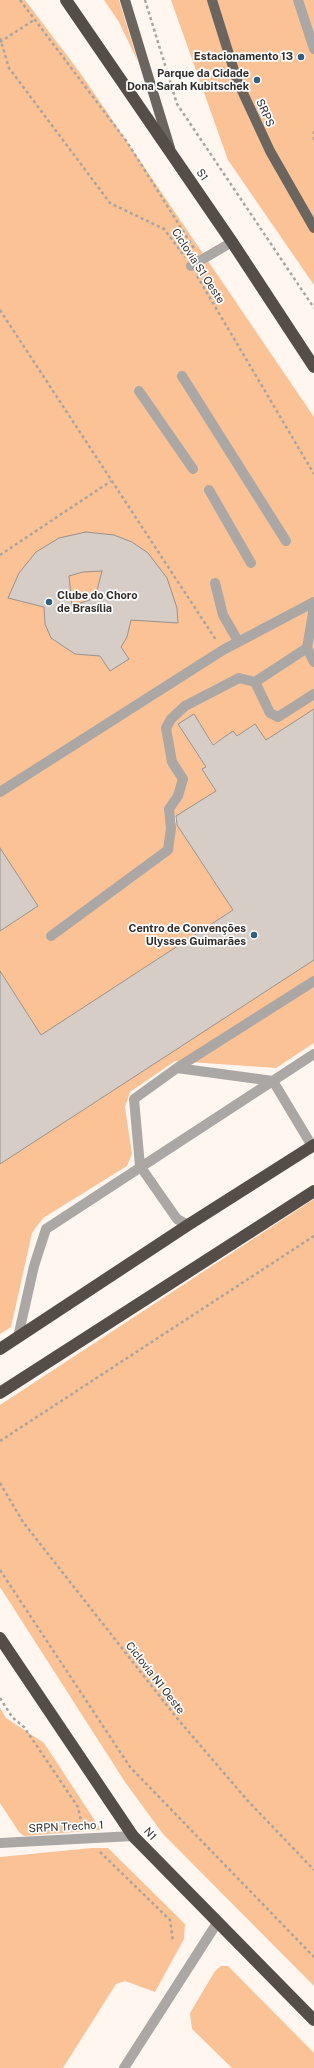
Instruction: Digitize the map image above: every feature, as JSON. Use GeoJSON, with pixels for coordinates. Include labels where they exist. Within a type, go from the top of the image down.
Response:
{"type":"FeatureCollection","features":[{"type":"Feature","properties":{"kind":"highway","name":"S1"},"geometry":{"type":"LineString","coordinates":[[66,0],[232,242],[314,367]]}},
{"type":"Feature","properties":{"kind":"highway"},"geometry":{"type":"LineString","coordinates":[[0,1349],[188,1225],[313,1146]]}},
{"type":"Feature","properties":{"kind":"highway"},"geometry":{"type":"LineString","coordinates":[[0,1393],[314,1191]]}},
{"type":"Feature","properties":{"kind":"highway","name":"N1"},"geometry":{"type":"LineString","coordinates":[[0,1638],[133,1836],[314,2020]]}},
{"type":"Feature","properties":{"kind":"main road"},"geometry":{"type":"LineString","coordinates":[[124,0],[172,156]]}},
{"type":"Feature","properties":{"kind":"main road","name":"SRPS"},"geometry":{"type":"LineString","coordinates":[[212,0],[237,80],[270,151],[314,228]]}},
{"type":"Feature","properties":{"kind":"lane"},"geometry":{"type":"LineString","coordinates":[[298,0],[314,49]]}},
{"type":"Feature","properties":{"kind":"lane"},"geometry":{"type":"LineString","coordinates":[[191,266],[232,242]]}},
{"type":"Feature","properties":{"kind":"lane"},"geometry":{"type":"LineString","coordinates":[[182,376],[286,541]]}},
{"type":"Feature","properties":{"kind":"lane"},"geometry":{"type":"LineString","coordinates":[[139,392],[193,469]]}},
{"type":"Feature","properties":{"kind":"lane"},"geometry":{"type":"LineString","coordinates":[[209,490],[251,563]]}},
{"type":"Feature","properties":{"kind":"lane"},"geometry":{"type":"LineString","coordinates":[[215,583],[222,615],[238,642]]}},
{"type":"Feature","properties":{"kind":"lane"},"geometry":{"type":"LineString","coordinates":[[0,792],[223,650],[314,602]]}},
{"type":"Feature","properties":{"kind":"lane"},"geometry":{"type":"LineString","coordinates":[[314,607],[307,648],[314,662]]}},
{"type":"Feature","properties":{"kind":"lane"},"geometry":{"type":"LineString","coordinates":[[51,936],[168,850],[171,828],[169,809],[178,796],[183,779],[172,762],[166,728],[171,719],[185,706],[239,678],[255,682],[307,648]]}},
{"type":"Feature","properties":{"kind":"lane"},"geometry":{"type":"LineString","coordinates":[[255,682],[270,713],[278,717],[314,694]]}},
{"type":"Feature","properties":{"kind":"lane"},"geometry":{"type":"LineString","coordinates":[[188,1225],[176,1219],[140,1166],[134,1099],[177,1068],[314,980]]}},
{"type":"Feature","properties":{"kind":"lane"},"geometry":{"type":"LineString","coordinates":[[18,1337],[34,1266],[46,1229],[140,1166],[314,1054]]}},
{"type":"Feature","properties":{"kind":"lane"},"geometry":{"type":"LineString","coordinates":[[177,1068],[273,1081]]}},
{"type":"Feature","properties":{"kind":"lane"},"geometry":{"type":"LineString","coordinates":[[273,1081],[313,1146]]}},
{"type":"Feature","properties":{"kind":"lane","name":"SRPN Trecho 1"},"geometry":{"type":"LineString","coordinates":[[0,1843],[133,1836]]}},
{"type":"Feature","properties":{"kind":"lane"},"geometry":{"type":"LineString","coordinates":[[124,2068],[217,1923]]}},
{"type":"Feature","properties":{"kind":"path"},"geometry":{"type":"LineString","coordinates":[[20,0],[127,142],[202,260]]}},
{"type":"Feature","properties":{"kind":"path"},"geometry":{"type":"LineString","coordinates":[[144,0],[176,104],[314,308]]}},
{"type":"Feature","properties":{"kind":"path"},"geometry":{"type":"LineString","coordinates":[[1,40],[34,20]]}},
{"type":"Feature","properties":{"kind":"path","name":"Ciclovia S1 Oeste"},"geometry":{"type":"LineString","coordinates":[[1,40],[9,68],[110,203],[164,228],[191,266],[314,474]]}},
{"type":"Feature","properties":{"kind":"path"},"geometry":{"type":"LineString","coordinates":[[314,131],[314,140]]}},
{"type":"Feature","properties":{"kind":"path"},"geometry":{"type":"LineString","coordinates":[[0,310],[223,650]]}},
{"type":"Feature","properties":{"kind":"path"},"geometry":{"type":"LineString","coordinates":[[0,555],[111,481]]}},
{"type":"Feature","properties":{"kind":"path"},"geometry":{"type":"LineString","coordinates":[[0,1441],[314,1236]]}},
{"type":"Feature","properties":{"kind":"path","name":"Ciclovia N1 Oeste"},"geometry":{"type":"LineString","coordinates":[[0,1483],[23,1522],[176,1717],[248,1801],[314,1870]]}},
{"type":"Feature","properties":{"kind":"path"},"geometry":{"type":"LineString","coordinates":[[0,1570],[130,1767],[314,1957]]}},
{"type":"Feature","properties":{"kind":"path"},"geometry":{"type":"LineString","coordinates":[[0,1698],[12,1717],[24,1727],[78,1807],[82,1826]]}},
{"type":"Feature","properties":{"kind":"path"},"geometry":{"type":"LineString","coordinates":[[100,1852],[170,1920],[173,1942]]}},
{"type":"Feature","properties":{"kind":"shaded area"},"geometry":{"type":"Polygon","coordinates":[[[0,0],[25,0],[81,74],[314,417],[314,709],[266,740],[255,724],[237,736],[233,732],[213,744],[194,715],[178,724],[206,767],[202,769],[216,791],[173,819],[233,910],[41,1035],[0,971],[0,931],[38,906],[0,848],[0,0]]]}},
{"type":"Feature","properties":{"kind":"shaded area"},"geometry":{"type":"Polygon","coordinates":[[[104,0],[119,0],[138,62],[119,22],[104,0]]]}},
{"type":"Feature","properties":{"kind":"shaded area","name":"Parque da Cidade Dona Sarah Kubitschek"},"geometry":{"type":"Polygon","coordinates":[[[171,0],[314,0],[314,285],[228,160],[171,0]]]}},
{"type":"Feature","properties":{"kind":"shaded area"},"geometry":{"type":"Polygon","coordinates":[[[314,960],[314,1043],[276,1068],[175,1061],[130,1092],[125,1107],[132,1154],[127,1166],[43,1218],[32,1233],[11,1327],[0,1334],[0,1164],[314,960]]]}},
{"type":"Feature","properties":{"kind":"shaded area"},"geometry":{"type":"Polygon","coordinates":[[[314,1199],[314,1986],[163,1834],[125,1782],[0,1587],[0,1405],[314,1199]]]}},
{"type":"Feature","properties":{"kind":"shaded area"},"geometry":{"type":"Polygon","coordinates":[[[0,1708],[6,1718],[44,1743],[101,1830],[24,1836],[19,1832],[0,1803],[0,1708]]]}},
{"type":"Feature","properties":{"kind":"shaded area"},"geometry":{"type":"Polygon","coordinates":[[[92,1848],[108,1848],[185,1924],[184,1939],[155,1992],[125,1981],[116,1984],[63,2068],[0,2068],[0,1857],[92,1848]]]}},
{"type":"Feature","properties":{"kind":"shaded area"},"geometry":{"type":"Polygon","coordinates":[[[221,1966],[228,1966],[314,2053],[314,2068],[232,2068],[192,2029],[190,2013],[215,1971],[221,1966]]]}},
{"type":"Feature","properties":{"kind":"building","name":"Clube do Choro de Brasília"},"geometry":{"type":"Polygon","coordinates":[[[86,532],[114,535],[132,542],[148,553],[167,578],[177,608],[178,623],[131,620],[127,637],[121,647],[129,659],[110,671],[100,656],[75,654],[51,638],[45,624],[44,607],[8,598],[19,573],[36,552],[59,538],[86,532]],[[102,571],[83,572],[69,576],[72,606],[95,598],[102,571]]]}},
{"type":"Feature","properties":{"kind":"building","name":"Centro de Convenções Ulysses Guimarães"},"geometry":{"type":"Polygon","coordinates":[[[314,709],[314,960],[0,1164],[0,971],[41,1035],[233,910],[177,825],[176,816],[216,791],[202,769],[206,767],[178,724],[194,714],[213,745],[233,731],[237,736],[255,724],[266,740],[314,709]]]}},
{"type":"Feature","properties":{"kind":"building"},"geometry":{"type":"Polygon","coordinates":[[[0,848],[38,906],[0,931],[0,848]]]}},
{"type":"Feature","properties":{"kind":"place","name":"Estacionamento 13"},"geometry":{"type":"Point","coordinates":[301,57]}},
{"type":"Feature","properties":{"kind":"place","name":"Parque da Cidade Dona Sarah Kubitschek"},"geometry":{"type":"Point","coordinates":[257,80]}},
{"type":"Feature","properties":{"kind":"place","name":"Clube do Choro de Brasília"},"geometry":{"type":"Point","coordinates":[49,602]}},
{"type":"Feature","properties":{"kind":"place","name":"Centro de Convenções Ulysses Guimarães"},"geometry":{"type":"Point","coordinates":[254,935]}}]}
